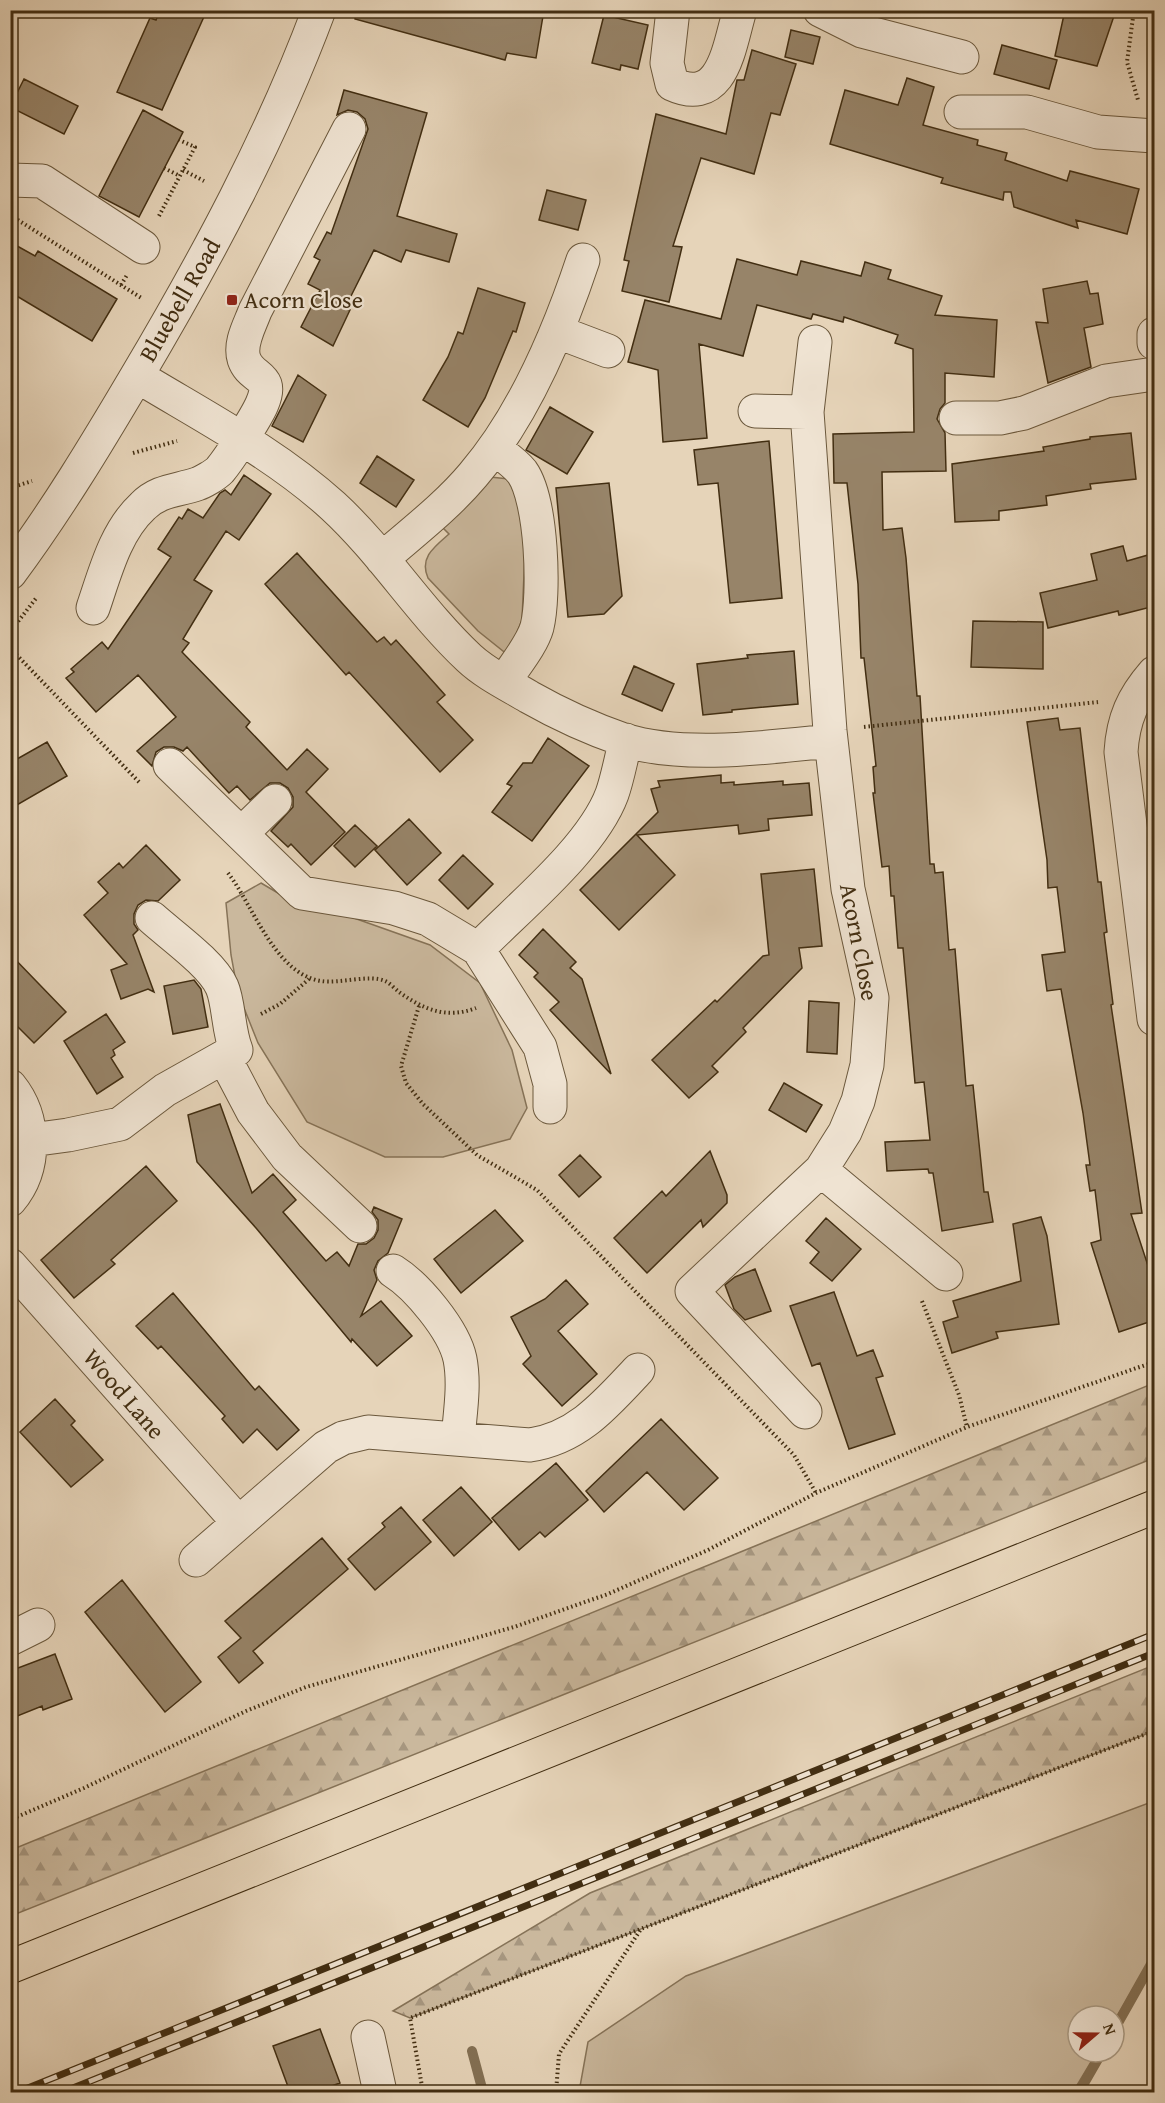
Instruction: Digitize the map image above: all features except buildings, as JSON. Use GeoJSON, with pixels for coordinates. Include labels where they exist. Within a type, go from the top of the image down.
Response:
{"type":"FeatureCollection","features":[{"type":"Feature","properties":{"kind":"highway"},"geometry":{"type":"LineString","coordinates":[[10,1967],[1155,1507]]}},
{"type":"Feature","properties":{"kind":"street","name":"Bluebell Road"},"geometry":{"type":"LineString","coordinates":[[13,564],[86,462],[177,312],[233,207],[319,10]]}},
{"type":"Feature","properties":{"kind":"street"},"geometry":{"type":"LineString","coordinates":[[673,10],[667,63],[672,84],[687,91],[703,88],[721,70],[726,62],[740,10]]}},
{"type":"Feature","properties":{"kind":"street"},"geometry":{"type":"LineString","coordinates":[[820,10],[862,31],[962,57]]}},
{"type":"Feature","properties":{"kind":"street"},"geometry":{"type":"LineString","coordinates":[[962,112],[1026,112],[1098,132],[1152,136]]}},
{"type":"Feature","properties":{"kind":"street"},"geometry":{"type":"LineString","coordinates":[[93,608],[126,526],[142,507],[158,494],[198,484],[219,471],[262,405],[266,389],[262,377],[249,368],[244,358],[244,338],[260,301],[349,129]]}},
{"type":"Feature","properties":{"kind":"street"},"geometry":{"type":"LineString","coordinates":[[10,180],[42,181],[143,247]]}},
{"type":"Feature","properties":{"kind":"street"},"geometry":{"type":"LineString","coordinates":[[382,558],[438,511],[473,475],[494,448],[558,332],[584,260]]}},
{"type":"Feature","properties":{"kind":"street"},"geometry":{"type":"LineString","coordinates":[[558,332],[608,351]]}},
{"type":"Feature","properties":{"kind":"street"},"geometry":{"type":"LineString","coordinates":[[1155,334],[1155,343]]}},
{"type":"Feature","properties":{"kind":"street","name":"Acorn Close"},"geometry":{"type":"LineString","coordinates":[[804,1412],[692,1291],[821,1170],[845,1132],[858,1101],[867,1065],[872,1015],[869,978],[845,865],[830,736],[807,412],[815,342]]}},
{"type":"Feature","properties":{"kind":"street"},"geometry":{"type":"LineString","coordinates":[[956,418],[1000,418],[1024,413],[1106,381],[1155,374]]}},
{"type":"Feature","properties":{"kind":"street"},"geometry":{"type":"LineString","coordinates":[[137,376],[240,439],[292,474],[333,506],[382,558],[430,618],[471,660],[553,711],[626,740],[679,748],[736,750],[830,736]]}},
{"type":"Feature","properties":{"kind":"street"},"geometry":{"type":"LineString","coordinates":[[755,411],[807,412]]}},
{"type":"Feature","properties":{"kind":"street"},"geometry":{"type":"LineString","coordinates":[[494,448],[522,472],[534,503],[540,559],[541,601],[536,629],[504,682]]}},
{"type":"Feature","properties":{"kind":"street"},"geometry":{"type":"LineString","coordinates":[[1155,673],[1134,698],[1123,725],[1121,752],[1155,1019]]}},
{"type":"Feature","properties":{"kind":"street"},"geometry":{"type":"LineString","coordinates":[[478,949],[562,866],[597,823],[612,794],[626,740]]}},
{"type":"Feature","properties":{"kind":"street"},"geometry":{"type":"LineString","coordinates":[[170,765],[303,893],[394,908],[428,919],[478,949],[508,992],[540,1047],[550,1084],[550,1107]]}},
{"type":"Feature","properties":{"kind":"street"},"geometry":{"type":"LineString","coordinates":[[242,833],[275,801]]}},
{"type":"Feature","properties":{"kind":"street"},"geometry":{"type":"LineString","coordinates":[[152,918],[210,970],[223,987],[230,1046],[253,1112],[287,1157],[360,1226]]}},
{"type":"Feature","properties":{"kind":"street"},"geometry":{"type":"LineString","coordinates":[[31,1140],[68,1136],[120,1124],[230,1046]]}},
{"type":"Feature","properties":{"kind":"street"},"geometry":{"type":"LineString","coordinates":[[10,1086],[28,1117],[31,1140],[27,1169],[10,1200]]}},
{"type":"Feature","properties":{"kind":"street"},"geometry":{"type":"LineString","coordinates":[[821,1170],[865,1207],[933,1284]]}},
{"type":"Feature","properties":{"kind":"street","name":"Wood Lane"},"geometry":{"type":"LineString","coordinates":[[10,1265],[238,1522]]}},
{"type":"Feature","properties":{"kind":"street"},"geometry":{"type":"LineString","coordinates":[[393,1271],[409,1281],[429,1304],[460,1357],[462,1383],[458,1439]]}},
{"type":"Feature","properties":{"kind":"street"},"geometry":{"type":"LineString","coordinates":[[196,1560],[326,1447],[343,1438],[368,1431],[530,1445],[551,1442],[570,1433],[598,1413],[639,1370]]}},
{"type":"Feature","properties":{"kind":"street"},"geometry":{"type":"LineString","coordinates":[[368,2037],[380,2092]]}},
{"type":"Feature","properties":{"kind":"path"},"geometry":{"type":"LineString","coordinates":[[1134,10],[1127,62],[1152,136]]}},
{"type":"Feature","properties":{"kind":"path"},"geometry":{"type":"LineString","coordinates":[[143,247],[195,147],[179,140]]}},
{"type":"Feature","properties":{"kind":"path"},"geometry":{"type":"LineString","coordinates":[[164,168],[180,176]]}},
{"type":"Feature","properties":{"kind":"path"},"geometry":{"type":"LineString","coordinates":[[183,170],[204,181]]}},
{"type":"Feature","properties":{"kind":"path"},"geometry":{"type":"LineString","coordinates":[[10,215],[143,299]]}},
{"type":"Feature","properties":{"kind":"path"},"geometry":{"type":"LineString","coordinates":[[10,648],[141,783]]}},
{"type":"Feature","properties":{"kind":"path"},"geometry":{"type":"LineString","coordinates":[[830,736],[1134,698]]}},
{"type":"Feature","properties":{"kind":"path"},"geometry":{"type":"LineString","coordinates":[[221,866],[244,897],[272,947],[309,979],[333,983],[369,979],[385,981],[419,1006],[433,1012],[452,1013],[473,1009],[508,992]]}},
{"type":"Feature","properties":{"kind":"path"},"geometry":{"type":"LineString","coordinates":[[230,1046],[309,979]]}},
{"type":"Feature","properties":{"kind":"path"},"geometry":{"type":"LineString","coordinates":[[419,1006],[403,1053],[401,1066],[406,1083],[423,1104],[477,1155],[537,1190],[794,1455],[816,1493]]}},
{"type":"Feature","properties":{"kind":"path"},"geometry":{"type":"LineString","coordinates":[[933,1284],[925,1313],[959,1395],[967,1427]]}},
{"type":"Feature","properties":{"kind":"path"},"geometry":{"type":"LineString","coordinates":[[10,1816],[12,1819],[84,1788],[215,1724],[306,1687],[514,1627],[608,1594],[708,1550],[816,1493],[967,1427],[1155,1362]]}},
{"type":"Feature","properties":{"kind":"path"},"geometry":{"type":"LineString","coordinates":[[423,2092],[410,2019],[1155,1731]]}},
{"type":"Feature","properties":{"kind":"path"},"geometry":{"type":"LineString","coordinates":[[556,2092],[559,2054],[641,1929]]}},
{"type":"Feature","properties":{"kind":"green space"},"geometry":{"type":"Polygon","coordinates":[[[490,477],[509,479],[517,486],[525,551],[522,620],[508,655],[478,631],[428,578],[425,565],[430,553],[449,534],[442,527],[490,477]]]}},
{"type":"Feature","properties":{"kind":"green space"},"geometry":{"type":"Polygon","coordinates":[[[261,883],[288,899],[337,912],[430,945],[480,983],[512,1050],[527,1108],[510,1139],[443,1157],[385,1157],[307,1122],[258,1043],[238,993],[231,955],[226,903],[261,883]]]}},
{"type":"Feature","properties":{"kind":"green space"},"geometry":{"type":"Polygon","coordinates":[[[1154,1383],[1154,1458],[11,1916],[11,1850],[1154,1383]]]}},
{"type":"Feature","properties":{"kind":"green space"},"geometry":{"type":"Polygon","coordinates":[[[1154,1665],[1154,1731],[410,2018],[393,2011],[590,1893],[1154,1665]]]}},
{"type":"Feature","properties":{"kind":"green space"},"geometry":{"type":"Polygon","coordinates":[[[1154,1801],[1154,1953],[1124,2004],[1066,2004],[1066,2064],[1090,2064],[1073,2092],[579,2092],[588,2042],[686,1976],[1154,1801]]]}},
{"type":"Feature","properties":{"kind":"waterway"},"geometry":{"type":"LineString","coordinates":[[1126,2009],[1154,1959]]}},
{"type":"Feature","properties":{"kind":"waterway"},"geometry":{"type":"LineString","coordinates":[[472,2051],[483,2092]]}},
{"type":"Feature","properties":{"kind":"waterway"},"geometry":{"type":"LineString","coordinates":[[1079,2092],[1095,2064]]}},
{"type":"Feature","properties":{"kind":"railway"},"geometry":{"type":"LineString","coordinates":[[18,2092],[1154,1634]]}},
{"type":"Feature","properties":{"kind":"railway"},"geometry":{"type":"LineString","coordinates":[[63,2092],[1154,1653]]}},
{"type":"Feature","properties":{"kind":"place","name":"Acorn Close"},"geometry":{"type":"Point","coordinates":[232,300]}}]}
